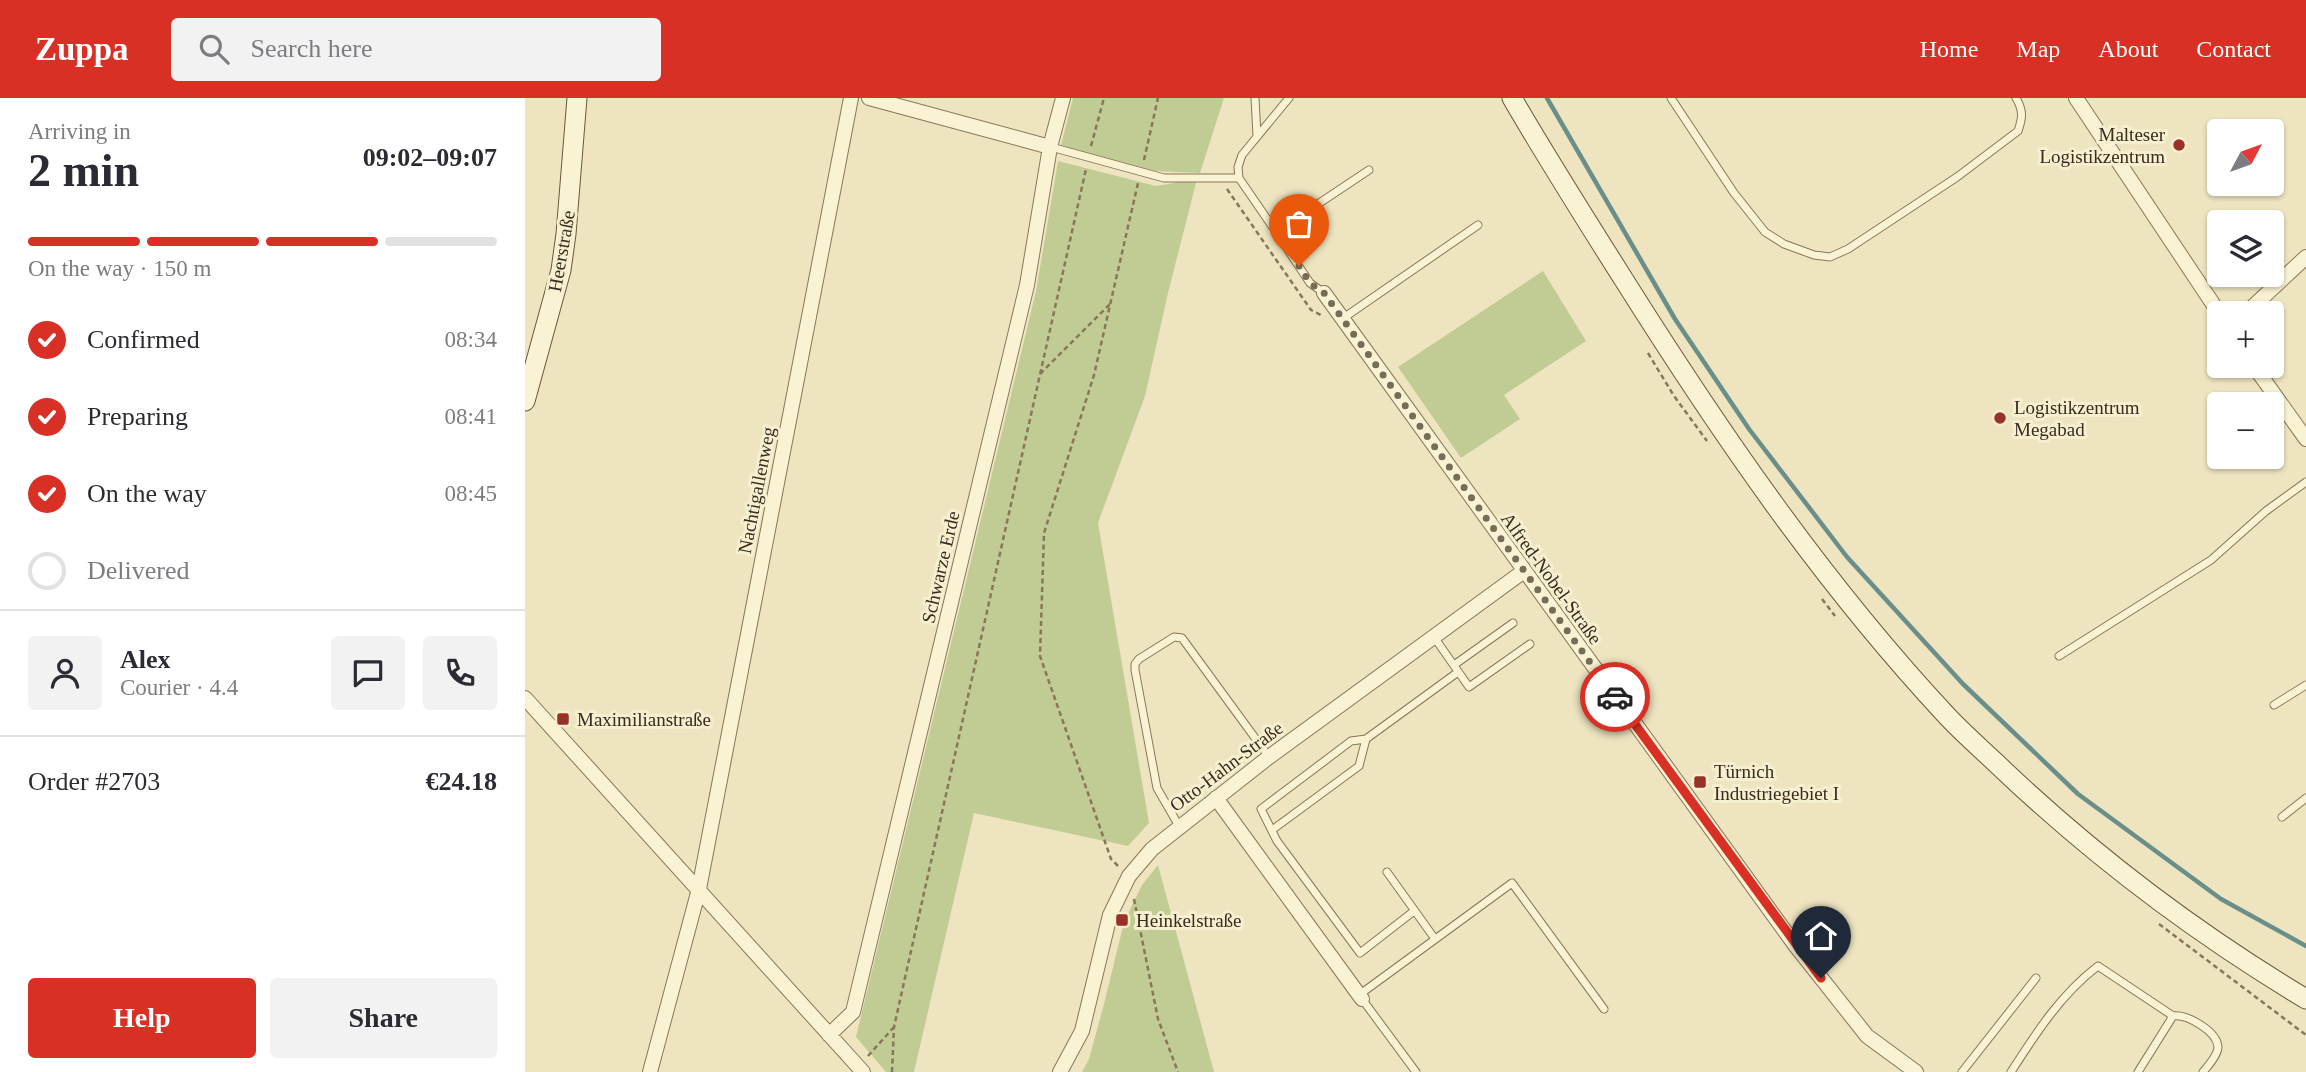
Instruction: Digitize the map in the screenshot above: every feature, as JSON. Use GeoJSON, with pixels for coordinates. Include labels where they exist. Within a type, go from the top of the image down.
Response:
{"type":"FeatureCollection","features":[{"type":"Feature","properties":{"kind":"main road","name":"Heerstraße"},"geometry":{"type":"LineString","coordinates":[[525,401],[561,270],[577,98]]}},
{"type":"Feature","properties":{"kind":"main road"},"geometry":{"type":"LineString","coordinates":[[1512,98],[1685,378],[1770,502],[1863,623],[1949,718],[2069,830],[2107,862],[2215,941],[2306,999]]}},
{"type":"Feature","properties":{"kind":"street","name":"Nachtigallenweg"},"geometry":{"type":"LineString","coordinates":[[650,1072],[699,889],[851,98]]}},
{"type":"Feature","properties":{"kind":"street"},"geometry":{"type":"LineString","coordinates":[[869,98],[1050,147]]}},
{"type":"Feature","properties":{"kind":"street","name":"Schwarze Erde"},"geometry":{"type":"LineString","coordinates":[[829,1035],[853,1012],[1027,285],[1050,147],[1063,98]]}},
{"type":"Feature","properties":{"kind":"street"},"geometry":{"type":"LineString","coordinates":[[2076,98],[2212,301]]}},
{"type":"Feature","properties":{"kind":"street"},"geometry":{"type":"LineString","coordinates":[[2259,301],[2306,257]]}},
{"type":"Feature","properties":{"kind":"street","name":"Alfred-Nobel-Straße"},"geometry":{"type":"LineString","coordinates":[[1324,293],[1795,945],[1867,1036],[1916,1072]]}},
{"type":"Feature","properties":{"kind":"street"},"geometry":{"type":"LineString","coordinates":[[2263,378],[2306,439]]}},
{"type":"Feature","properties":{"kind":"street","name":"Otto-Hahn-Straße"},"geometry":{"type":"LineString","coordinates":[[1060,1072],[1082,1031],[1110,915],[1129,876],[1151,849],[1269,757],[1524,571]]}},
{"type":"Feature","properties":{"kind":"street"},"geometry":{"type":"LineString","coordinates":[[526,700],[699,889],[858,1070]]}},
{"type":"Feature","properties":{"kind":"street"},"geometry":{"type":"LineString","coordinates":[[1216,798],[1361,997]]}},
{"type":"Feature","properties":{"kind":"lane"},"geometry":{"type":"LineString","coordinates":[[1255,98],[1257,136]]}},
{"type":"Feature","properties":{"kind":"lane"},"geometry":{"type":"LineString","coordinates":[[1289,98],[1242,155],[1238,167],[1239,178],[1310,283],[1324,293]]}},
{"type":"Feature","properties":{"kind":"lane"},"geometry":{"type":"LineString","coordinates":[[1671,98],[1734,193],[1765,232],[1784,244],[1814,255],[1830,257],[1848,249],[1957,177],[2018,131],[2022,108],[2016,98]]}},
{"type":"Feature","properties":{"kind":"lane"},"geometry":{"type":"LineString","coordinates":[[1050,147],[1164,178],[1239,178]]}},
{"type":"Feature","properties":{"kind":"lane"},"geometry":{"type":"LineString","coordinates":[[1276,232],[1369,170]]}},
{"type":"Feature","properties":{"kind":"lane"},"geometry":{"type":"LineString","coordinates":[[1346,325],[1478,225]]}},
{"type":"Feature","properties":{"kind":"lane"},"geometry":{"type":"LineString","coordinates":[[2059,656],[2211,560],[2266,511],[2306,482]]}},
{"type":"Feature","properties":{"kind":"lane"},"geometry":{"type":"LineString","coordinates":[[1415,911],[1360,953],[1277,841],[1261,809],[1351,741],[1366,739],[1513,623]]}},
{"type":"Feature","properties":{"kind":"lane"},"geometry":{"type":"LineString","coordinates":[[1179,826],[1157,788],[1135,670],[1139,659],[1174,637],[1182,638],[1269,757]]}},
{"type":"Feature","properties":{"kind":"lane"},"geometry":{"type":"LineString","coordinates":[[1434,637],[1469,687],[1530,644]]}},
{"type":"Feature","properties":{"kind":"lane"},"geometry":{"type":"LineString","coordinates":[[2274,705],[2306,685]]}},
{"type":"Feature","properties":{"kind":"lane"},"geometry":{"type":"LineString","coordinates":[[1272,830],[1359,766],[1366,739]]}},
{"type":"Feature","properties":{"kind":"lane"},"geometry":{"type":"LineString","coordinates":[[2282,817],[2306,798]]}},
{"type":"Feature","properties":{"kind":"lane"},"geometry":{"type":"LineString","coordinates":[[1387,872],[1435,939]]}},
{"type":"Feature","properties":{"kind":"lane"},"geometry":{"type":"LineString","coordinates":[[1416,1072],[1361,997],[1512,883],[1604,1009]]}},
{"type":"Feature","properties":{"kind":"lane"},"geometry":{"type":"LineString","coordinates":[[2011,1072],[2043,1022],[2080,979],[2098,966],[2173,1016],[2186,1017],[2208,1031],[2218,1047],[2203,1072]]}},
{"type":"Feature","properties":{"kind":"lane"},"geometry":{"type":"LineString","coordinates":[[1962,1072],[2036,978]]}},
{"type":"Feature","properties":{"kind":"lane"},"geometry":{"type":"LineString","coordinates":[[2138,1072],[2173,1016]]}},
{"type":"Feature","properties":{"kind":"path"},"geometry":{"type":"LineString","coordinates":[[892,1072],[894,1027],[1088,159],[1104,98]]}},
{"type":"Feature","properties":{"kind":"path"},"geometry":{"type":"LineString","coordinates":[[1158,98],[1094,375],[1044,533],[1040,656],[1111,859],[1129,876],[1158,1019],[1178,1072]]}},
{"type":"Feature","properties":{"kind":"path"},"geometry":{"type":"LineString","coordinates":[[1219,178],[1311,310],[1346,325]]}},
{"type":"Feature","properties":{"kind":"path"},"geometry":{"type":"LineString","coordinates":[[1040,374],[1110,304]]}},
{"type":"Feature","properties":{"kind":"path"},"geometry":{"type":"LineString","coordinates":[[858,1070],[894,1027]]}},
{"type":"Feature","properties":{"kind":"green space"},"geometry":{"type":"Polygon","coordinates":[[[1073,98],[1224,98],[1200,173],[1156,171],[1061,145],[1073,98]]]}},
{"type":"Feature","properties":{"kind":"green space"},"geometry":{"type":"Polygon","coordinates":[[[1058,161],[1156,186],[1197,179],[1145,396],[1098,523],[1149,823],[1128,846],[974,813],[914,1072],[886,1072],[856,1037],[1036,291],[1058,161]]]}},
{"type":"Feature","properties":{"kind":"green space"},"geometry":{"type":"Polygon","coordinates":[[[1543,271],[1586,341],[1504,395],[1520,419],[1461,458],[1398,367],[1543,271]]]}},
{"type":"Feature","properties":{"kind":"green space"},"geometry":{"type":"Polygon","coordinates":[[[1158,865],[1214,1072],[1082,1072],[1089,1059],[1124,922],[1142,885],[1158,865]]]}},
{"type":"Feature","properties":{"kind":"waterway"},"geometry":{"type":"LineString","coordinates":[[1547,98],[1675,319],[1749,429],[1847,557],[1963,684],[2078,794],[2221,899],[2306,946]]}},
{"type":"Feature","properties":{"kind":"way so far"},"geometry":{"type":"LineString","coordinates":[[1299,266],[1310,283],[1324,293],[1615,697]]}},
{"type":"Feature","properties":{"kind":"place","name":"Malteser Logistikzentrum"},"geometry":{"type":"Point","coordinates":[2179,145]}},
{"type":"Feature","properties":{"kind":"place","name":"Logistikzentrum Megabad"},"geometry":{"type":"Point","coordinates":[2000,418]}},
{"type":"Feature","properties":{"kind":"place","name":"Maximilianstraße"},"geometry":{"type":"Point","coordinates":[563,719]}},
{"type":"Feature","properties":{"kind":"place","name":"Türnich Industriegebiet I"},"geometry":{"type":"Point","coordinates":[1700,782]}},
{"type":"Feature","properties":{"kind":"place","name":"Heinkelstraße"},"geometry":{"type":"Point","coordinates":[1122,920]}},
{"type":"Feature","properties":{"kind":"route"},"geometry":{"type":"LineString","coordinates":[[1615,697],[1821,978]]}}]}
